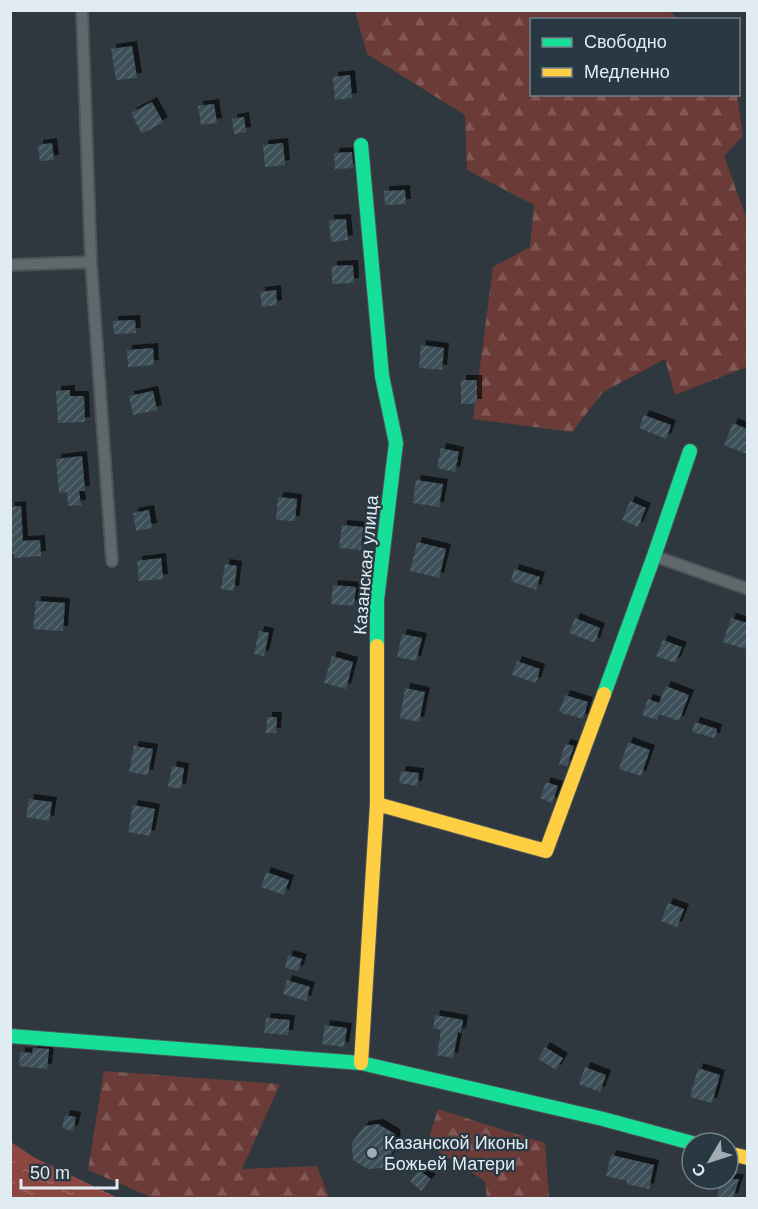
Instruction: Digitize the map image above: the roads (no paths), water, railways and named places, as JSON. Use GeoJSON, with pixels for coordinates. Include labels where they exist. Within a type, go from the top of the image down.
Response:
{"type":"FeatureCollection","features":[{"type":"Feature","properties":{"kind":"street"},"geometry":{"type":"LineString","coordinates":[[82,10],[91,262],[112,561]]}},
{"type":"Feature","properties":{"kind":"street","name":"Казанская улица"},"geometry":{"type":"LineString","coordinates":[[361,145],[382,376],[396,443],[377,600],[377,804],[362,1063]]}},
{"type":"Feature","properties":{"kind":"street"},"geometry":{"type":"LineString","coordinates":[[10,265],[91,262]]}},
{"type":"Feature","properties":{"kind":"street"},"geometry":{"type":"LineString","coordinates":[[377,804],[546,851],[690,451]]}},
{"type":"Feature","properties":{"kind":"street"},"geometry":{"type":"LineString","coordinates":[[654,556],[747,589]]}},
{"type":"Feature","properties":{"kind":"street"},"geometry":{"type":"LineString","coordinates":[[10,1036],[362,1063],[603,1119],[680,1140]]}},
{"type":"Feature","properties":{"kind":"water"},"geometry":{"type":"Polygon","coordinates":[[[11,1142],[35,1158],[118,1198],[11,1198],[11,1142]]]}},
{"type":"Feature","properties":{"kind":"place","name":"Казанской Иконы Божьей Матери"},"geometry":{"type":"Point","coordinates":[372,1153]}}]}
